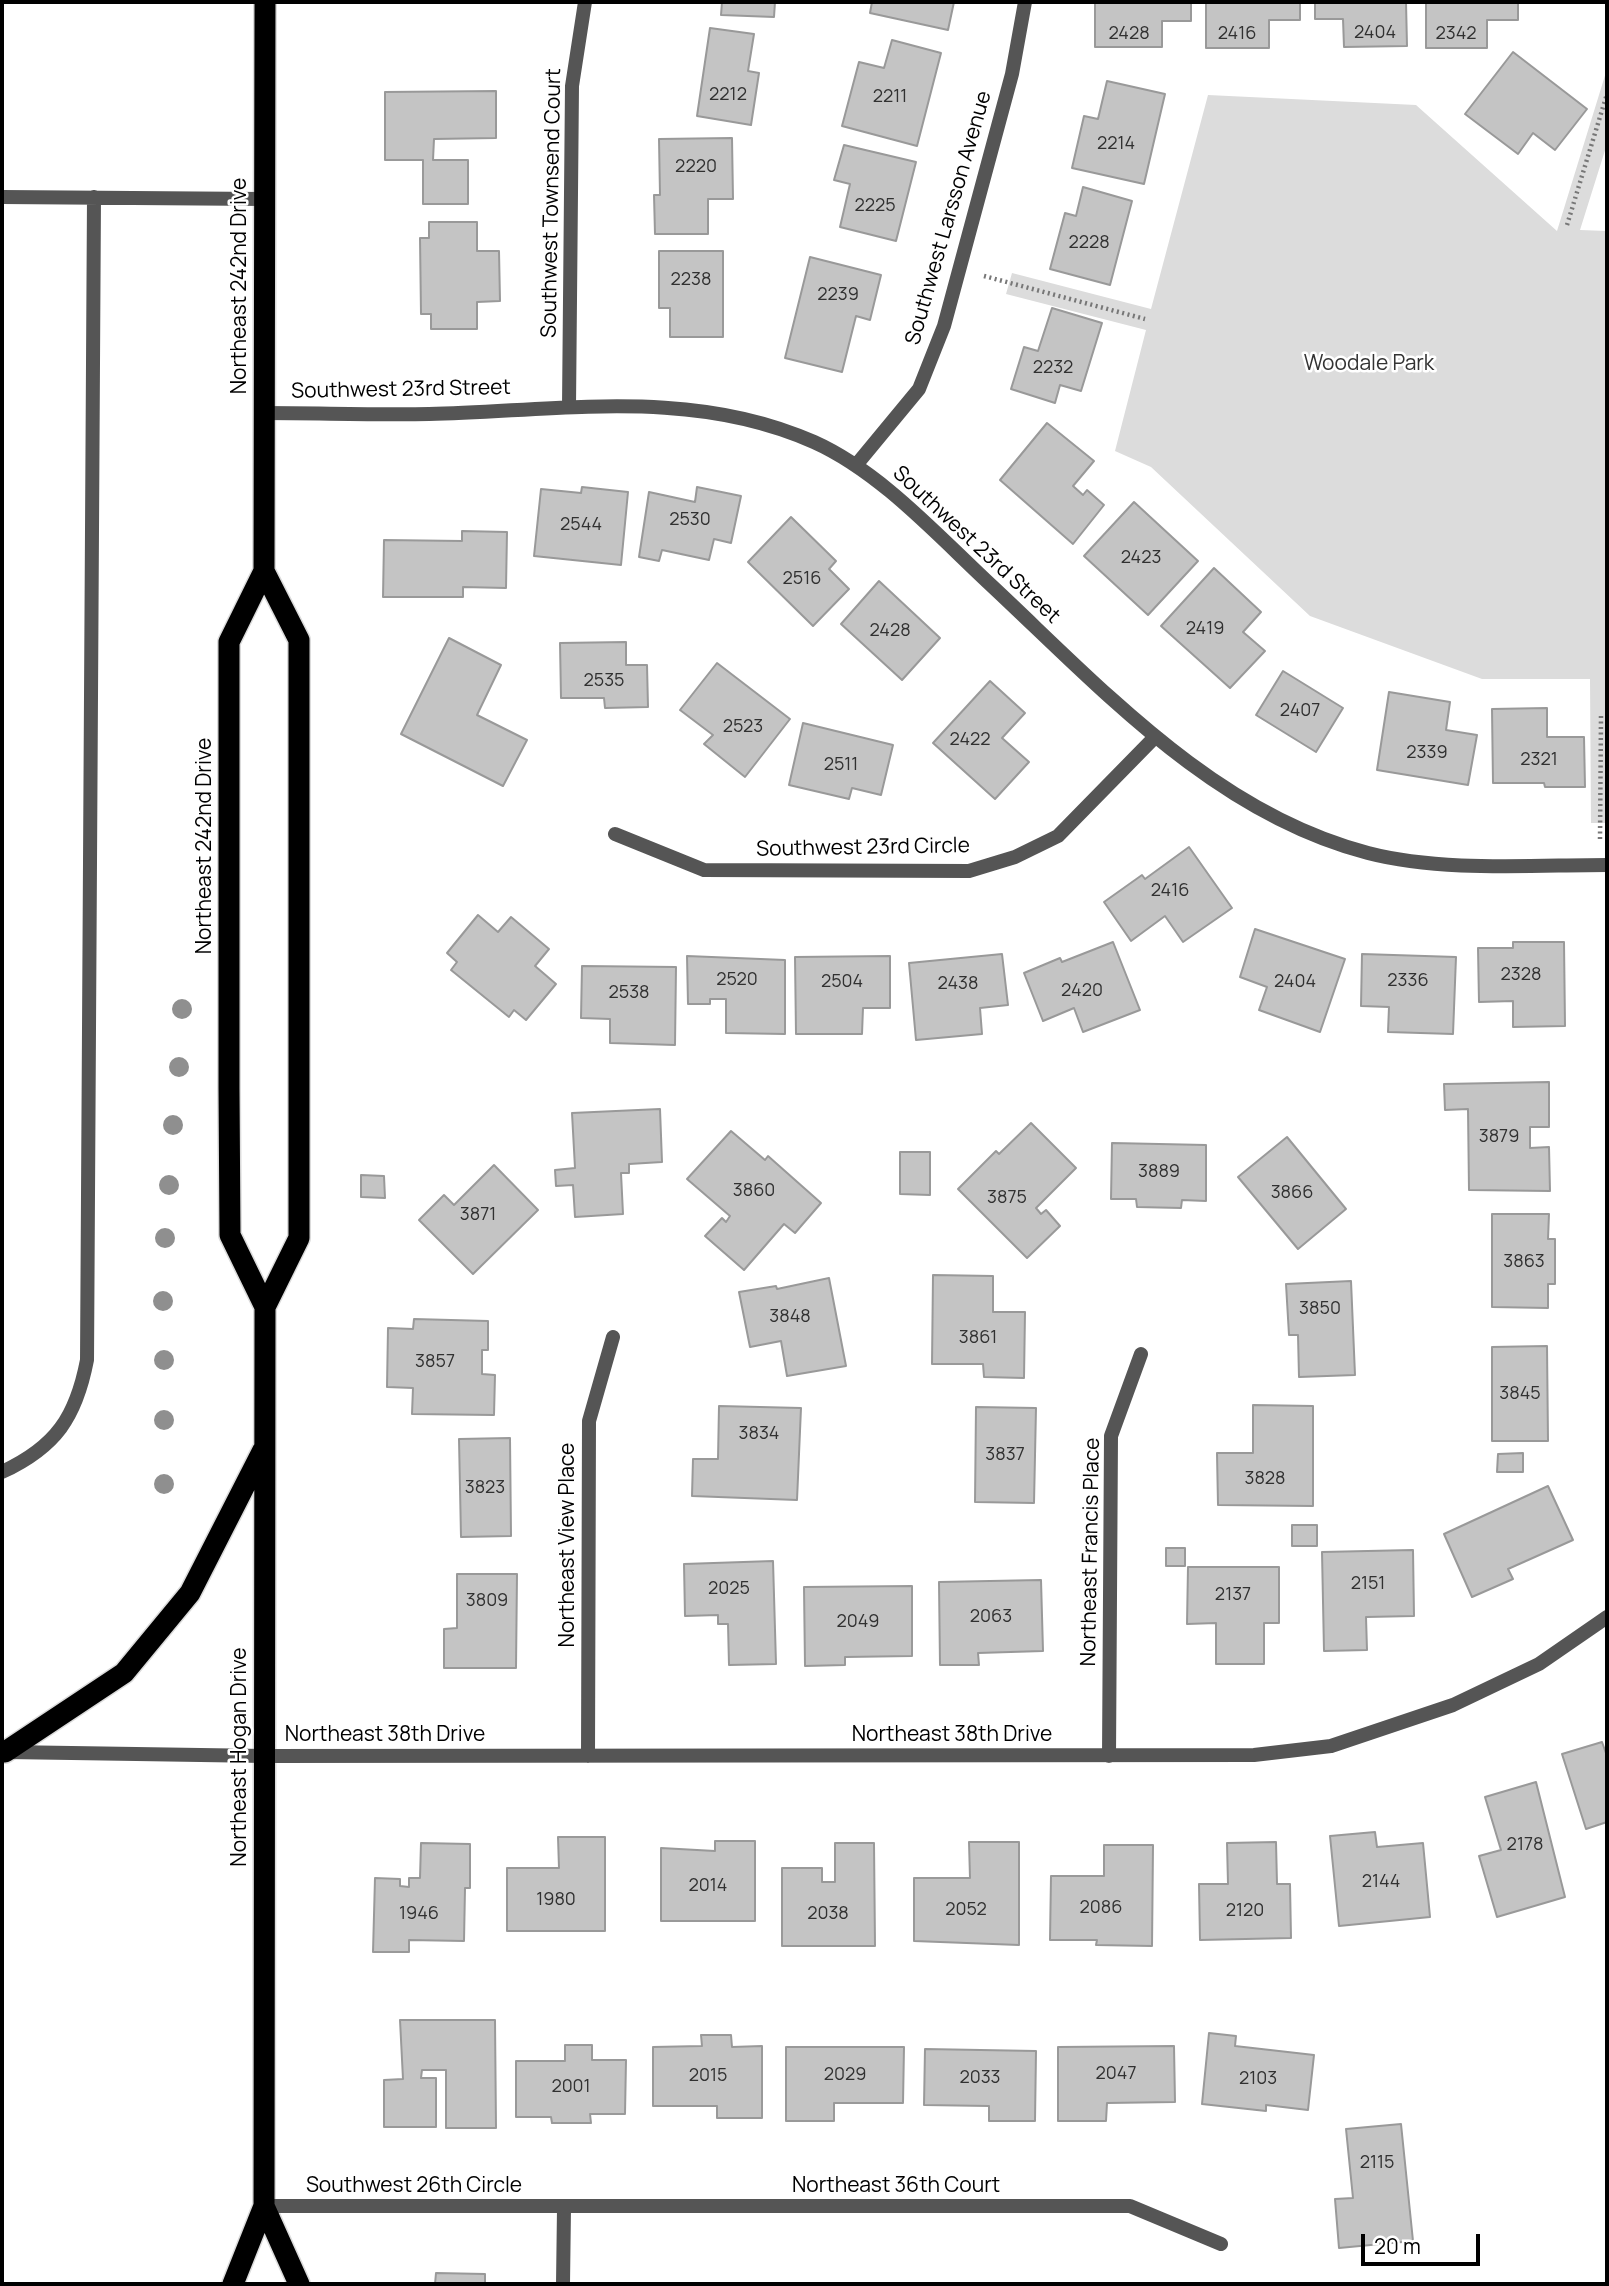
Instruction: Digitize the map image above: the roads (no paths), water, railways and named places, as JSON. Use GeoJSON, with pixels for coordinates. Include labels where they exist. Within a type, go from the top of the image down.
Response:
{"type":"FeatureCollection","features":[{"type":"Feature","properties":{"kind":"highway","name":"Northeast 242nd Drive"},"geometry":{"type":"LineString","coordinates":[[229,1088],[229,642],[264,571],[265,2]]}},
{"type":"Feature","properties":{"kind":"highway","name":"Northeast 242nd Drive"},"geometry":{"type":"LineString","coordinates":[[264,571],[299,640],[299,1086]]}},
{"type":"Feature","properties":{"kind":"highway","name":"Northeast Hogan Drive"},"geometry":{"type":"LineString","coordinates":[[265,1307],[299,1238],[299,1086]]}},
{"type":"Feature","properties":{"kind":"highway","name":"Northeast Hogan Drive"},"geometry":{"type":"LineString","coordinates":[[229,1088],[230,1235],[265,1307],[264,2206],[233,2284]]}},
{"type":"Feature","properties":{"kind":"highway"},"geometry":{"type":"LineString","coordinates":[[3,1752],[124,1673],[190,1593],[265,1445]]}},
{"type":"Feature","properties":{"kind":"highway","name":"Northeast Hogan Drive"},"geometry":{"type":"LineString","coordinates":[[264,2206],[299,2284]]}},
{"type":"Feature","properties":{"kind":"street","name":"Southwest Townsend Court"},"geometry":{"type":"LineString","coordinates":[[569,406],[572,86],[585,2]]}},
{"type":"Feature","properties":{"kind":"street","name":"Southwest Larsson Avenue"},"geometry":{"type":"LineString","coordinates":[[857,464],[919,389],[944,326],[1012,74],[1025,2]]}},
{"type":"Feature","properties":{"kind":"street"},"geometry":{"type":"LineString","coordinates":[[2,197],[264,199]]}},
{"type":"Feature","properties":{"kind":"street"},"geometry":{"type":"LineString","coordinates":[[2,1471],[36,1455],[62,1428],[80,1396],[87,1360],[94,197]]}},
{"type":"Feature","properties":{"kind":"street","name":"Southwest 23rd Street"},"geometry":{"type":"LineString","coordinates":[[264,412],[429,414],[569,406],[711,411],[765,422],[857,464],[1154,738],[1273,815],[1321,837],[1369,853],[1431,863],[1604,865]]}},
{"type":"Feature","properties":{"kind":"street","name":"Southwest 23rd Circle"},"geometry":{"type":"LineString","coordinates":[[615,834],[704,870],[969,871],[1015,857],[1058,836],[1154,738]]}},
{"type":"Feature","properties":{"kind":"street","name":"Northeast View Place"},"geometry":{"type":"LineString","coordinates":[[588,1756],[589,1421],[613,1336]]}},
{"type":"Feature","properties":{"kind":"street","name":"Northeast Francis Place"},"geometry":{"type":"LineString","coordinates":[[1109,1756],[1111,1436],[1141,1354]]}},
{"type":"Feature","properties":{"kind":"street","name":"Northeast 38th Drive"},"geometry":{"type":"LineString","coordinates":[[3,1752],[265,1756],[1254,1755],[1331,1746],[1453,1705],[1539,1664],[1607,1617]]}},
{"type":"Feature","properties":{"kind":"street","name":"Southwest 26th Circle"},"geometry":{"type":"LineString","coordinates":[[264,2206],[564,2208]]}},
{"type":"Feature","properties":{"kind":"street","name":"Northeast 36th Court"},"geometry":{"type":"LineString","coordinates":[[564,2208],[1130,2206],[1220,2244]]}},
{"type":"Feature","properties":{"kind":"street"},"geometry":{"type":"LineString","coordinates":[[563,2284],[564,2208]]}},
{"type":"Feature","properties":{"kind":"park label","name":"Woodale Park"},"geometry":{"type":"Point","coordinates":[1369,364]}}]}
